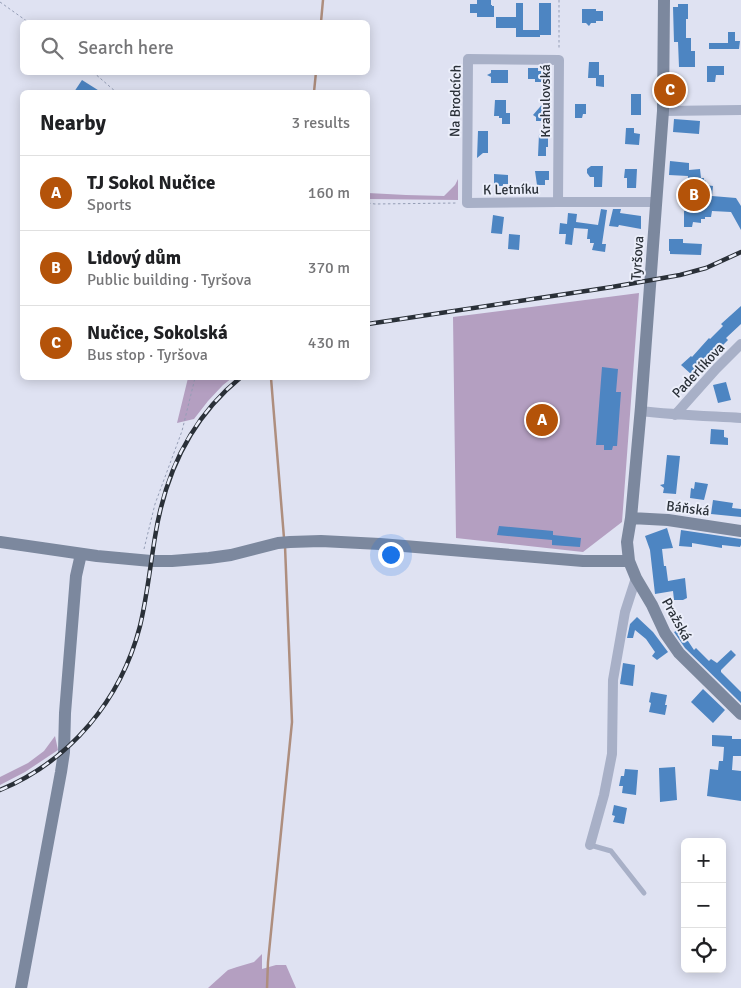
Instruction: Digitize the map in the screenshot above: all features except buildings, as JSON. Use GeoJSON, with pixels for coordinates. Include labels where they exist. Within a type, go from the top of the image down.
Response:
{"type":"FeatureCollection","features":[{"type":"Feature","properties":{"kind":"street","name":"Tyršova"},"geometry":{"type":"LineString","coordinates":[[631,518],[641,411],[663,111],[664,0]]}},
{"type":"Feature","properties":{"kind":"street","name":"Na Brodcích"},"geometry":{"type":"LineString","coordinates":[[467,203],[468,59],[559,60]]}},
{"type":"Feature","properties":{"kind":"street","name":"Krahulovská"},"geometry":{"type":"LineString","coordinates":[[558,202],[559,60]]}},
{"type":"Feature","properties":{"kind":"street"},"geometry":{"type":"LineString","coordinates":[[663,111],[741,110]]}},
{"type":"Feature","properties":{"kind":"street","name":"K Letníku"},"geometry":{"type":"LineString","coordinates":[[467,203],[656,202]]}},
{"type":"Feature","properties":{"kind":"street","name":"Paderlíkova"},"geometry":{"type":"LineString","coordinates":[[675,415],[741,344]]}},
{"type":"Feature","properties":{"kind":"street","name":"Paderlíkova"},"geometry":{"type":"LineString","coordinates":[[641,411],[675,415],[741,418]]}},
{"type":"Feature","properties":{"kind":"street","name":"Báňská"},"geometry":{"type":"LineString","coordinates":[[631,518],[668,520],[741,531]]}},
{"type":"Feature","properties":{"kind":"street","name":"Pražská"},"geometry":{"type":"LineString","coordinates":[[631,518],[627,542],[629,561],[665,633],[679,653],[741,714]]}},
{"type":"Feature","properties":{"kind":"street"},"geometry":{"type":"LineString","coordinates":[[0,542],[97,556],[172,561],[230,555],[284,543],[321,541],[583,561],[629,561]]}},
{"type":"Feature","properties":{"kind":"street"},"geometry":{"type":"LineString","coordinates":[[21,988],[62,772],[64,713],[76,576],[80,554]]}},
{"type":"Feature","properties":{"kind":"street"},"geometry":{"type":"LineString","coordinates":[[590,845],[604,795],[612,754],[613,680],[625,612],[636,578]]}},
{"type":"Feature","properties":{"kind":"lane"},"geometry":{"type":"LineString","coordinates":[[590,845],[611,851],[644,893]]}},
{"type":"Feature","properties":{"kind":"path","name":"Krahulovská"},"geometry":{"type":"LineString","coordinates":[[558,0],[559,60]]}},
{"type":"Feature","properties":{"kind":"path"},"geometry":{"type":"LineString","coordinates":[[0,2],[25,20]]}},
{"type":"Feature","properties":{"kind":"path"},"geometry":{"type":"LineString","coordinates":[[96,75],[114,90]]}},
{"type":"Feature","properties":{"kind":"path","name":"K Letníku"},"geometry":{"type":"LineString","coordinates":[[370,203],[467,203]]}},
{"type":"Feature","properties":{"kind":"path"},"geometry":{"type":"LineString","coordinates":[[141,560],[155,504],[182,431],[195,380]]}},
{"type":"Feature","properties":{"kind":"shaded area"},"geometry":{"type":"Polygon","coordinates":[[[458,179],[458,200],[370,199],[370,193],[444,196],[458,179]]]}},
{"type":"Feature","properties":{"kind":"shaded area"},"geometry":{"type":"Polygon","coordinates":[[[639,293],[622,522],[583,552],[456,538],[453,317],[639,293]]]}},
{"type":"Feature","properties":{"kind":"shaded area"},"geometry":{"type":"Polygon","coordinates":[[[188,380],[229,380],[208,401],[194,419],[177,423],[188,380]]]}},
{"type":"Feature","properties":{"kind":"shaded area"},"geometry":{"type":"Polygon","coordinates":[[[55,736],[58,750],[25,772],[0,785],[0,777],[28,763],[44,751],[55,736]]]}},
{"type":"Feature","properties":{"kind":"shaded area"},"geometry":{"type":"Polygon","coordinates":[[[262,954],[262,969],[276,965],[286,965],[296,988],[208,988],[228,970],[254,962],[262,954]]]}},
{"type":"Feature","properties":{"kind":"waterway"},"geometry":{"type":"LineString","coordinates":[[321,20],[323,0]]}},
{"type":"Feature","properties":{"kind":"waterway"},"geometry":{"type":"LineString","coordinates":[[314,90],[316,75]]}},
{"type":"Feature","properties":{"kind":"waterway"},"geometry":{"type":"LineString","coordinates":[[271,380],[284,538]]}},
{"type":"Feature","properties":{"kind":"waterway"},"geometry":{"type":"LineString","coordinates":[[267,988],[292,722],[285,546]]}},
{"type":"Feature","properties":{"kind":"railway"},"geometry":{"type":"LineString","coordinates":[[370,324],[680,275],[706,268],[741,252]]}},
{"type":"Feature","properties":{"kind":"railway"},"geometry":{"type":"LineString","coordinates":[[0,790],[25,778],[49,763],[70,745],[106,703],[120,679],[140,626],[159,513],[173,469],[182,449],[207,411],[238,380]]}},
{"type":"Feature","properties":{"kind":"place","name":"Nučice, Sokolská"},"geometry":{"type":"Point","coordinates":[670,90]}},
{"type":"Feature","properties":{"kind":"place","name":"Lidový dům"},"geometry":{"type":"Point","coordinates":[694,195]}},
{"type":"Feature","properties":{"kind":"place","name":"TJ Sokol Nučice"},"geometry":{"type":"Point","coordinates":[542,420]}}]}
